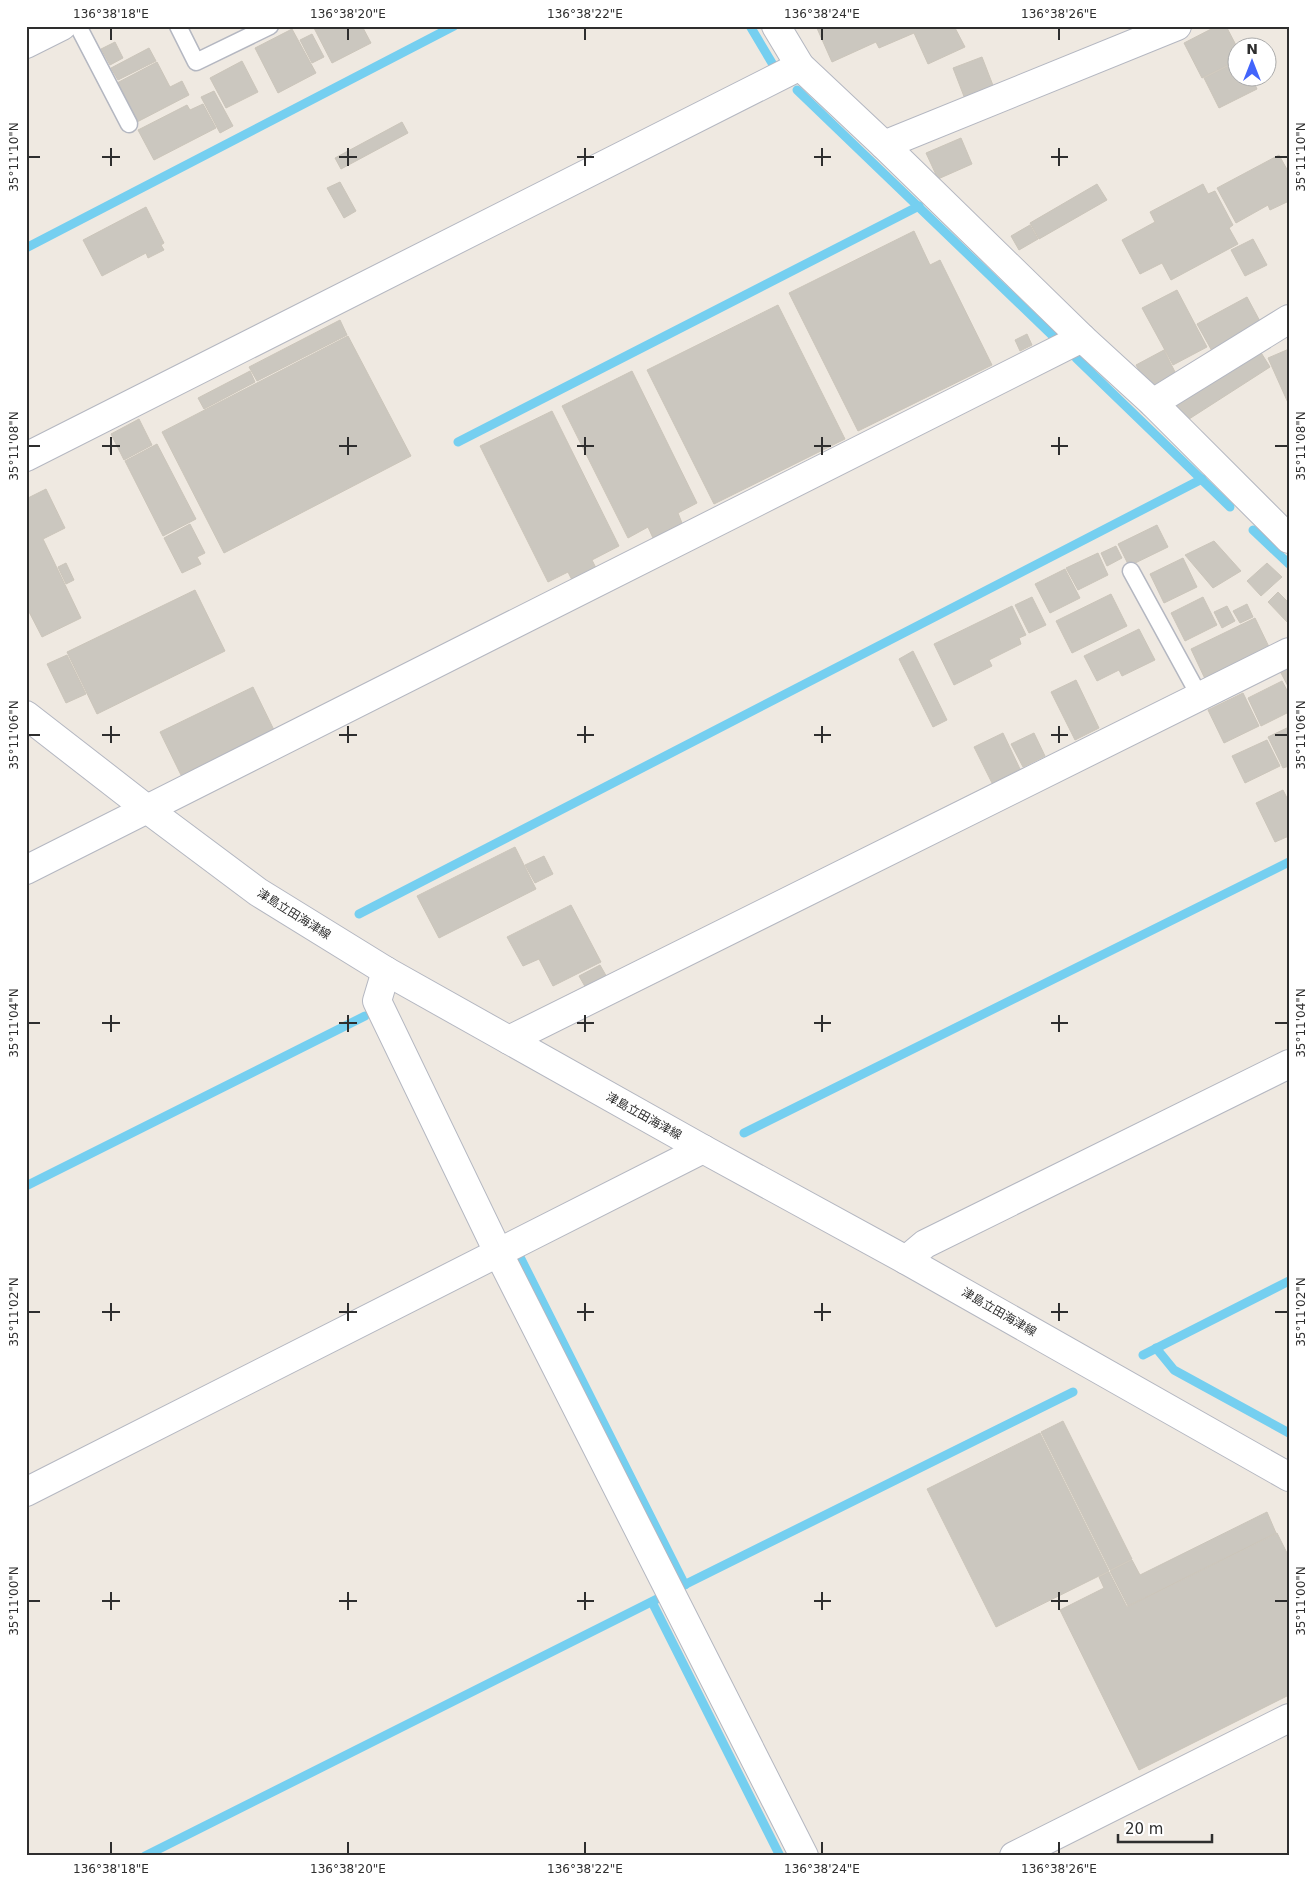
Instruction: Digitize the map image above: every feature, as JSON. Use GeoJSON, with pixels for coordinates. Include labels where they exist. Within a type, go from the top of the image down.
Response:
{"type":"FeatureCollection","features":[{"type":"Feature","properties":{"kind":"street"},"geometry":{"type":"LineString","coordinates":[[26,44],[62,26]]}},
{"type":"Feature","properties":{"kind":"street"},"geometry":{"type":"LineString","coordinates":[[776,26],[800,66],[1082,338],[1153,403],[1289,539]]}},
{"type":"Feature","properties":{"kind":"street"},"geometry":{"type":"LineString","coordinates":[[884,145],[1177,26]]}},
{"type":"Feature","properties":{"kind":"street"},"geometry":{"type":"LineString","coordinates":[[26,457],[800,66]]}},
{"type":"Feature","properties":{"kind":"street"},"geometry":{"type":"LineString","coordinates":[[1153,403],[1289,319]]}},
{"type":"Feature","properties":{"kind":"street"},"geometry":{"type":"LineString","coordinates":[[26,870],[1082,338]]}},
{"type":"Feature","properties":{"kind":"street"},"geometry":{"type":"LineString","coordinates":[[509,1040],[1289,652]]}},
{"type":"Feature","properties":{"kind":"street","name":"津島立田海津線"},"geometry":{"type":"LineString","coordinates":[[26,715],[147,810],[258,892],[386,971],[703,1149],[906,1260],[1289,1476]]}},
{"type":"Feature","properties":{"kind":"street"},"geometry":{"type":"LineString","coordinates":[[386,971],[377,1001],[499,1254],[804,1856]]}},
{"type":"Feature","properties":{"kind":"street"},"geometry":{"type":"LineString","coordinates":[[906,1260],[925,1244],[1289,1064]]}},
{"type":"Feature","properties":{"kind":"street"},"geometry":{"type":"LineString","coordinates":[[26,1492],[703,1149]]}},
{"type":"Feature","properties":{"kind":"street"},"geometry":{"type":"LineString","coordinates":[[1014,1856],[1289,1718]]}},
{"type":"Feature","properties":{"kind":"lane"},"geometry":{"type":"LineString","coordinates":[[78,26],[129,124]]}},
{"type":"Feature","properties":{"kind":"lane"},"geometry":{"type":"LineString","coordinates":[[178,26],[196,62],[270,26]]}},
{"type":"Feature","properties":{"kind":"lane"},"geometry":{"type":"LineString","coordinates":[[1131,571],[1200,697]]}},
{"type":"Feature","properties":{"kind":"building"},"geometry":{"type":"Polygon","coordinates":[[[313,26],[362,26],[371,43],[332,63],[313,26]]]}},
{"type":"Feature","properties":{"kind":"building"},"geometry":{"type":"Polygon","coordinates":[[[816,26],[954,26],[965,47],[928,64],[914,33],[879,48],[876,42],[832,62],[816,26]]]}},
{"type":"Feature","properties":{"kind":"building"},"geometry":{"type":"Polygon","coordinates":[[[1217,26],[1226,26],[1232,38],[1228,38],[1228,65],[1202,78],[1184,43],[1217,26]]]}},
{"type":"Feature","properties":{"kind":"building"},"geometry":{"type":"Polygon","coordinates":[[[292,29],[316,73],[278,93],[255,48],[292,29]]]}},
{"type":"Feature","properties":{"kind":"building"},"geometry":{"type":"Polygon","coordinates":[[[312,34],[324,57],[312,63],[300,40],[312,34]]]}},
{"type":"Feature","properties":{"kind":"building"},"geometry":{"type":"Polygon","coordinates":[[[115,42],[123,58],[110,65],[101,49],[115,42]]]}},
{"type":"Feature","properties":{"kind":"building"},"geometry":{"type":"Polygon","coordinates":[[[149,48],[156,61],[118,80],[111,68],[149,48]]]}},
{"type":"Feature","properties":{"kind":"building"},"geometry":{"type":"Polygon","coordinates":[[[982,57],[994,88],[965,99],[953,68],[982,57]]]}},
{"type":"Feature","properties":{"kind":"building"},"geometry":{"type":"Polygon","coordinates":[[[242,61],[258,92],[226,108],[210,78],[242,61]]]}},
{"type":"Feature","properties":{"kind":"building"},"geometry":{"type":"Polygon","coordinates":[[[157,62],[170,87],[182,81],[189,95],[137,122],[117,83],[157,62]]]}},
{"type":"Feature","properties":{"kind":"building"},"geometry":{"type":"Polygon","coordinates":[[[1228,66],[1228,88],[1257,89],[1219,108],[1204,78],[1228,66]]]}},
{"type":"Feature","properties":{"kind":"building"},"geometry":{"type":"Polygon","coordinates":[[[214,91],[233,126],[220,133],[201,97],[214,91]]]}},
{"type":"Feature","properties":{"kind":"building"},"geometry":{"type":"Polygon","coordinates":[[[203,104],[216,128],[154,160],[138,130],[187,105],[190,110],[203,104]]]}},
{"type":"Feature","properties":{"kind":"building"},"geometry":{"type":"Polygon","coordinates":[[[402,122],[408,133],[341,169],[335,158],[402,122]]]}},
{"type":"Feature","properties":{"kind":"building"},"geometry":{"type":"Polygon","coordinates":[[[961,138],[972,164],[938,179],[926,153],[961,138]]]}},
{"type":"Feature","properties":{"kind":"building"},"geometry":{"type":"Polygon","coordinates":[[[1279,155],[1289,173],[1289,201],[1270,210],[1268,205],[1236,223],[1217,188],[1279,155]]]}},
{"type":"Feature","properties":{"kind":"building"},"geometry":{"type":"Polygon","coordinates":[[[340,182],[356,211],[344,218],[327,188],[340,182]]]}},
{"type":"Feature","properties":{"kind":"building"},"geometry":{"type":"Polygon","coordinates":[[[1097,184],[1107,200],[1039,239],[1030,223],[1097,184]]]}},
{"type":"Feature","properties":{"kind":"building"},"geometry":{"type":"Polygon","coordinates":[[[1203,184],[1208,194],[1215,191],[1233,225],[1229,228],[1238,244],[1171,280],[1162,263],[1140,274],[1122,240],[1155,222],[1150,212],[1203,184]]]}},
{"type":"Feature","properties":{"kind":"building"},"geometry":{"type":"Polygon","coordinates":[[[146,207],[164,243],[161,245],[164,250],[148,258],[146,253],[102,276],[83,240],[146,207]]]}},
{"type":"Feature","properties":{"kind":"building"},"geometry":{"type":"Polygon","coordinates":[[[1030,225],[1038,239],[1019,250],[1011,236],[1030,225]]]}},
{"type":"Feature","properties":{"kind":"building"},"geometry":{"type":"Polygon","coordinates":[[[914,231],[930,265],[940,260],[992,365],[858,431],[789,293],[914,231]]]}},
{"type":"Feature","properties":{"kind":"building"},"geometry":{"type":"Polygon","coordinates":[[[1253,239],[1267,265],[1245,276],[1231,250],[1253,239]]]}},
{"type":"Feature","properties":{"kind":"building"},"geometry":{"type":"Polygon","coordinates":[[[1177,290],[1207,347],[1173,365],[1142,308],[1177,290]]]}},
{"type":"Feature","properties":{"kind":"building"},"geometry":{"type":"Polygon","coordinates":[[[1247,297],[1262,325],[1212,351],[1197,324],[1247,297]]]}},
{"type":"Feature","properties":{"kind":"building"},"geometry":{"type":"Polygon","coordinates":[[[778,305],[845,439],[714,504],[647,370],[778,305]]]}},
{"type":"Feature","properties":{"kind":"building"},"geometry":{"type":"Polygon","coordinates":[[[340,320],[347,335],[257,381],[249,367],[340,320]]]}},
{"type":"Feature","properties":{"kind":"building"},"geometry":{"type":"Polygon","coordinates":[[[1027,334],[1032,345],[1020,351],[1015,340],[1027,334]]]}},
{"type":"Feature","properties":{"kind":"building"},"geometry":{"type":"Polygon","coordinates":[[[348,336],[411,456],[224,553],[162,432],[348,336]]]}},
{"type":"Feature","properties":{"kind":"building"},"geometry":{"type":"Polygon","coordinates":[[[1289,349],[1289,405],[1268,358],[1289,349]]]}},
{"type":"Feature","properties":{"kind":"building"},"geometry":{"type":"Polygon","coordinates":[[[1164,350],[1177,376],[1150,390],[1136,365],[1164,350]]]}},
{"type":"Feature","properties":{"kind":"building"},"geometry":{"type":"Polygon","coordinates":[[[1260,351],[1270,367],[1186,421],[1175,406],[1260,351]]]}},
{"type":"Feature","properties":{"kind":"building"},"geometry":{"type":"Polygon","coordinates":[[[250,371],[255,382],[204,409],[198,398],[250,371]]]}},
{"type":"Feature","properties":{"kind":"building"},"geometry":{"type":"Polygon","coordinates":[[[632,371],[697,503],[678,513],[682,523],[653,538],[648,527],[628,538],[562,406],[632,371]]]}},
{"type":"Feature","properties":{"kind":"building"},"geometry":{"type":"Polygon","coordinates":[[[552,411],[619,546],[592,560],[597,570],[573,582],[568,572],[548,582],[480,446],[552,411]]]}},
{"type":"Feature","properties":{"kind":"building"},"geometry":{"type":"Polygon","coordinates":[[[139,419],[152,445],[124,460],[111,434],[139,419]]]}},
{"type":"Feature","properties":{"kind":"building"},"geometry":{"type":"Polygon","coordinates":[[[157,444],[196,519],[163,536],[125,461],[157,444]]]}},
{"type":"Feature","properties":{"kind":"building"},"geometry":{"type":"Polygon","coordinates":[[[46,489],[65,528],[43,539],[81,618],[42,637],[26,606],[26,499],[46,489]]]}},
{"type":"Feature","properties":{"kind":"building"},"geometry":{"type":"Polygon","coordinates":[[[190,524],[205,553],[197,557],[201,564],[182,573],[164,538],[190,524]]]}},
{"type":"Feature","properties":{"kind":"building"},"geometry":{"type":"Polygon","coordinates":[[[1157,525],[1168,547],[1129,566],[1118,544],[1157,525]]]}},
{"type":"Feature","properties":{"kind":"building"},"geometry":{"type":"Polygon","coordinates":[[[1214,541],[1241,571],[1213,588],[1185,555],[1214,541]]]}},
{"type":"Feature","properties":{"kind":"building"},"geometry":{"type":"Polygon","coordinates":[[[1116,546],[1122,558],[1107,566],[1101,553],[1116,546]]]}},
{"type":"Feature","properties":{"kind":"building"},"geometry":{"type":"Polygon","coordinates":[[[1098,553],[1108,575],[1078,590],[1066,568],[1098,553]]]}},
{"type":"Feature","properties":{"kind":"building"},"geometry":{"type":"Polygon","coordinates":[[[1183,558],[1197,587],[1164,603],[1150,574],[1183,558]]]}},
{"type":"Feature","properties":{"kind":"building"},"geometry":{"type":"Polygon","coordinates":[[[66,563],[74,580],[66,584],[58,567],[66,563]]]}},
{"type":"Feature","properties":{"kind":"building"},"geometry":{"type":"Polygon","coordinates":[[[1267,563],[1282,577],[1261,596],[1247,581],[1267,563]]]}},
{"type":"Feature","properties":{"kind":"building"},"geometry":{"type":"Polygon","coordinates":[[[1065,569],[1080,598],[1050,613],[1035,584],[1065,569]]]}},
{"type":"Feature","properties":{"kind":"building"},"geometry":{"type":"Polygon","coordinates":[[[195,590],[225,651],[97,714],[67,652],[195,590]]]}},
{"type":"Feature","properties":{"kind":"building"},"geometry":{"type":"Polygon","coordinates":[[[1278,592],[1289,603],[1289,620],[1287,622],[1268,602],[1278,592]]]}},
{"type":"Feature","properties":{"kind":"building"},"geometry":{"type":"Polygon","coordinates":[[[1111,594],[1127,626],[1072,653],[1056,621],[1111,594]]]}},
{"type":"Feature","properties":{"kind":"building"},"geometry":{"type":"Polygon","coordinates":[[[1032,597],[1046,625],[1029,633],[1015,605],[1032,597]]]}},
{"type":"Feature","properties":{"kind":"building"},"geometry":{"type":"Polygon","coordinates":[[[1203,597],[1217,625],[1185,641],[1171,613],[1203,597]]]}},
{"type":"Feature","properties":{"kind":"building"},"geometry":{"type":"Polygon","coordinates":[[[1247,604],[1253,617],[1240,623],[1233,611],[1247,604]]]}},
{"type":"Feature","properties":{"kind":"building"},"geometry":{"type":"Polygon","coordinates":[[[1012,606],[1026,635],[1019,638],[1021,644],[989,660],[992,666],[954,685],[934,644],[1012,606]]]}},
{"type":"Feature","properties":{"kind":"building"},"geometry":{"type":"Polygon","coordinates":[[[1227,606],[1235,621],[1222,628],[1214,612],[1227,606]]]}},
{"type":"Feature","properties":{"kind":"building"},"geometry":{"type":"Polygon","coordinates":[[[1255,618],[1270,649],[1206,681],[1191,649],[1255,618]]]}},
{"type":"Feature","properties":{"kind":"building"},"geometry":{"type":"Polygon","coordinates":[[[1139,629],[1155,660],[1122,676],[1119,670],[1097,681],[1084,656],[1139,629]]]}},
{"type":"Feature","properties":{"kind":"building"},"geometry":{"type":"Polygon","coordinates":[[[913,651],[947,720],[933,727],[899,659],[913,651]]]}},
{"type":"Feature","properties":{"kind":"building"},"geometry":{"type":"Polygon","coordinates":[[[67,655],[86,694],[66,703],[47,664],[67,655]]]}},
{"type":"Feature","properties":{"kind":"building"},"geometry":{"type":"Polygon","coordinates":[[[1289,669],[1289,688],[1281,673],[1289,669]]]}},
{"type":"Feature","properties":{"kind":"building"},"geometry":{"type":"Polygon","coordinates":[[[1076,680],[1099,728],[1075,740],[1051,692],[1076,680]]]}},
{"type":"Feature","properties":{"kind":"building"},"geometry":{"type":"Polygon","coordinates":[[[1282,681],[1289,694],[1289,712],[1261,726],[1248,698],[1282,681]]]}},
{"type":"Feature","properties":{"kind":"building"},"geometry":{"type":"Polygon","coordinates":[[[253,687],[274,730],[181,775],[160,732],[253,687]]]}},
{"type":"Feature","properties":{"kind":"building"},"geometry":{"type":"Polygon","coordinates":[[[1243,693],[1259,726],[1224,743],[1208,710],[1243,693]]]}},
{"type":"Feature","properties":{"kind":"building"},"geometry":{"type":"Polygon","coordinates":[[[1289,727],[1289,766],[1283,768],[1268,737],[1289,727]]]}},
{"type":"Feature","properties":{"kind":"building"},"geometry":{"type":"Polygon","coordinates":[[[1003,733],[1020,769],[992,783],[974,747],[1003,733]]]}},
{"type":"Feature","properties":{"kind":"building"},"geometry":{"type":"Polygon","coordinates":[[[1034,733],[1045,756],[1023,767],[1011,744],[1034,733]]]}},
{"type":"Feature","properties":{"kind":"building"},"geometry":{"type":"Polygon","coordinates":[[[1267,740],[1280,766],[1245,783],[1232,756],[1267,740]]]}},
{"type":"Feature","properties":{"kind":"building"},"geometry":{"type":"Polygon","coordinates":[[[1283,790],[1287,798],[1289,797],[1289,836],[1275,842],[1256,803],[1283,790]]]}},
{"type":"Feature","properties":{"kind":"building"},"geometry":{"type":"Polygon","coordinates":[[[515,847],[536,889],[439,938],[417,896],[515,847]]]}},
{"type":"Feature","properties":{"kind":"building"},"geometry":{"type":"Polygon","coordinates":[[[544,856],[553,874],[535,883],[525,865],[544,856]]]}},
{"type":"Feature","properties":{"kind":"building"},"geometry":{"type":"Polygon","coordinates":[[[571,905],[601,962],[553,986],[539,959],[523,966],[507,937],[571,905]]]}},
{"type":"Feature","properties":{"kind":"building"},"geometry":{"type":"Polygon","coordinates":[[[600,965],[608,979],[587,990],[579,976],[600,965]]]}},
{"type":"Feature","properties":{"kind":"building"},"geometry":{"type":"Polygon","coordinates":[[[1063,1421],[1132,1559],[1110,1570],[1041,1432],[1063,1421]]]}},
{"type":"Feature","properties":{"kind":"building"},"geometry":{"type":"Polygon","coordinates":[[[1040,1433],[1109,1571],[996,1627],[927,1489],[1040,1433]]]}},
{"type":"Feature","properties":{"kind":"building"},"geometry":{"type":"Polygon","coordinates":[[[1267,1512],[1276,1533],[1128,1606],[1110,1571],[1132,1560],[1140,1575],[1267,1512]]]}},
{"type":"Feature","properties":{"kind":"building"},"geometry":{"type":"Polygon","coordinates":[[[1277,1533],[1289,1557],[1289,1695],[1139,1770],[1060,1610],[1104,1588],[1099,1577],[1109,1572],[1127,1607],[1277,1533]]]}},
{"type":"Feature","properties":{"kind":"waterway"},"geometry":{"type":"LineString","coordinates":[[26,248],[454,26]]}},
{"type":"Feature","properties":{"kind":"waterway"},"geometry":{"type":"LineString","coordinates":[[750,26],[772,63]]}},
{"type":"Feature","properties":{"kind":"waterway"},"geometry":{"type":"LineString","coordinates":[[797,90],[1058,341]]}},
{"type":"Feature","properties":{"kind":"waterway"},"geometry":{"type":"LineString","coordinates":[[458,442],[919,206]]}},
{"type":"Feature","properties":{"kind":"waterway"},"geometry":{"type":"LineString","coordinates":[[1076,358],[1230,507]]}},
{"type":"Feature","properties":{"kind":"waterway"},"geometry":{"type":"LineString","coordinates":[[359,914],[1202,479]]}},
{"type":"Feature","properties":{"kind":"waterway"},"geometry":{"type":"LineString","coordinates":[[1253,530],[1289,564]]}},
{"type":"Feature","properties":{"kind":"waterway"},"geometry":{"type":"LineString","coordinates":[[744,1133],[1289,862]]}},
{"type":"Feature","properties":{"kind":"waterway"},"geometry":{"type":"LineString","coordinates":[[26,1186],[365,1016]]}},
{"type":"Feature","properties":{"kind":"waterway"},"geometry":{"type":"LineString","coordinates":[[519,1255],[685,1585]]}},
{"type":"Feature","properties":{"kind":"waterway"},"geometry":{"type":"LineString","coordinates":[[1143,1355],[1289,1281]]}},
{"type":"Feature","properties":{"kind":"waterway"},"geometry":{"type":"LineString","coordinates":[[1156,1348],[1174,1370],[1289,1433]]}},
{"type":"Feature","properties":{"kind":"waterway"},"geometry":{"type":"LineString","coordinates":[[678,1588],[1073,1392]]}},
{"type":"Feature","properties":{"kind":"waterway"},"geometry":{"type":"LineString","coordinates":[[145,1856],[659,1598]]}},
{"type":"Feature","properties":{"kind":"waterway"},"geometry":{"type":"LineString","coordinates":[[652,1602],[780,1856]]}}]}
